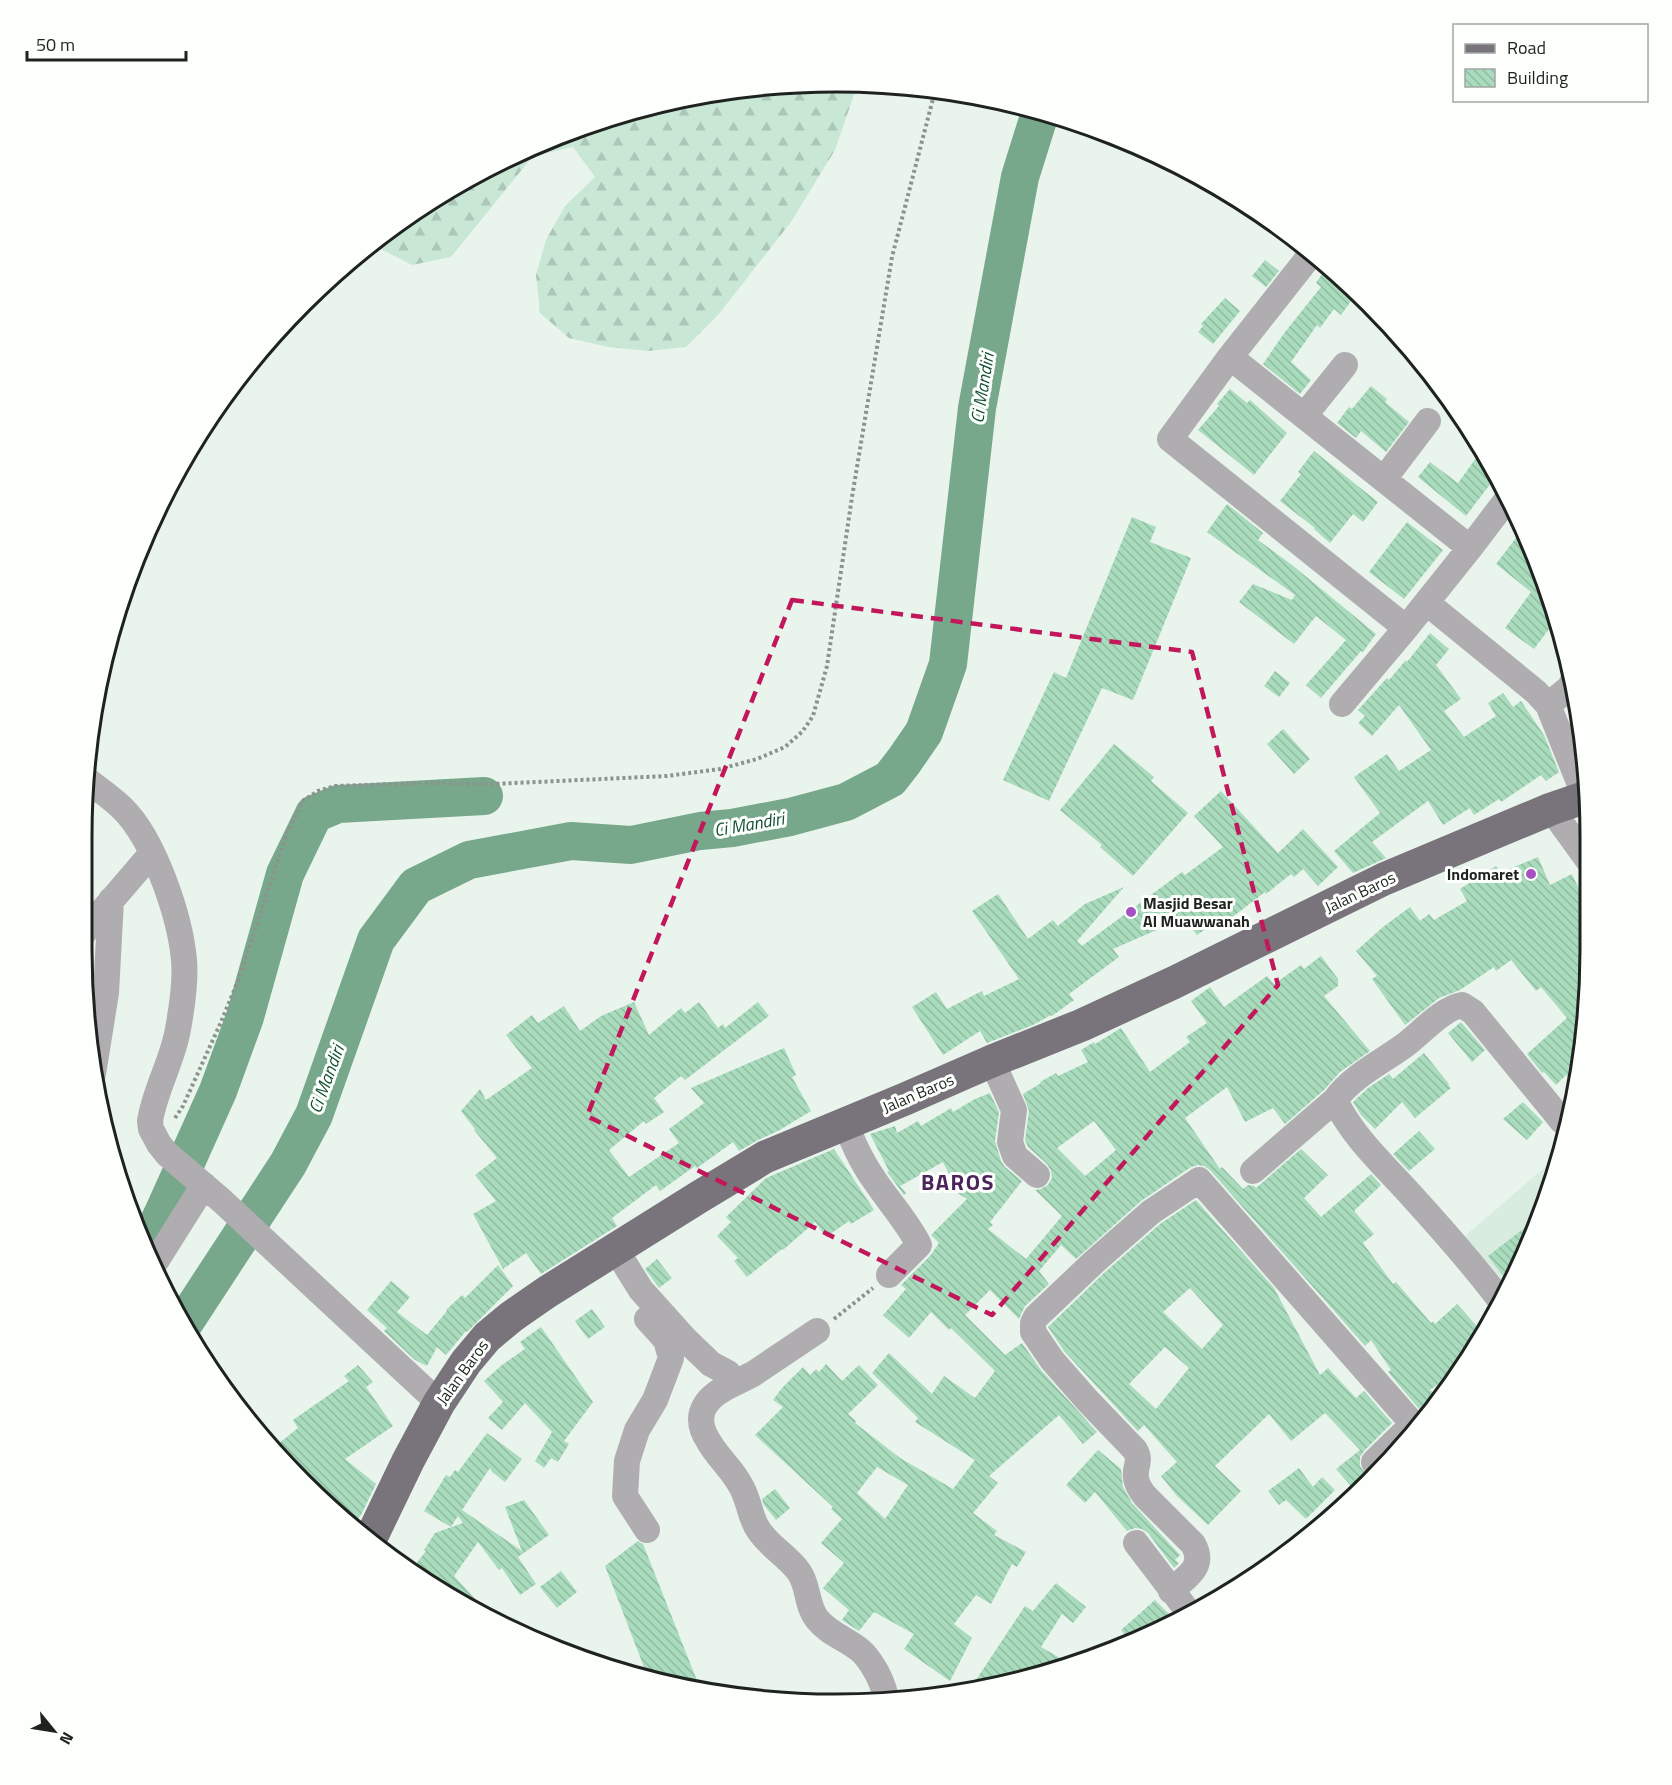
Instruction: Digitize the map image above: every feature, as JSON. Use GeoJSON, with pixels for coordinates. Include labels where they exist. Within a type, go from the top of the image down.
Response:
{"type":"FeatureCollection","features":[{"type":"Feature","properties":{"kind":"main road","name":"Jalan Baros"},"geometry":{"type":"LineString","coordinates":[[374,1532],[439,1403],[466,1362],[488,1336],[547,1292],[765,1157],[1082,1025],[1384,879],[1579,799]]}},
{"type":"Feature","properties":{"kind":"street"},"geometry":{"type":"LineString","coordinates":[[1307,260],[1230,357],[1170,439],[1406,628]]}},
{"type":"Feature","properties":{"kind":"street"},"geometry":{"type":"LineString","coordinates":[[1230,357],[1470,548]]}},
{"type":"Feature","properties":{"kind":"street"},"geometry":{"type":"LineString","coordinates":[[1304,416],[1345,365]]}},
{"type":"Feature","properties":{"kind":"street"},"geometry":{"type":"LineString","coordinates":[[1384,479],[1428,421]]}},
{"type":"Feature","properties":{"kind":"street"},"geometry":{"type":"LineString","coordinates":[[1342,704],[1427,603],[1503,505]]}},
{"type":"Feature","properties":{"kind":"street"},"geometry":{"type":"LineString","coordinates":[[1427,603],[1536,692],[1548,705],[1578,778]]}},
{"type":"Feature","properties":{"kind":"street"},"geometry":{"type":"LineString","coordinates":[[1548,705],[1566,691]]}},
{"type":"Feature","properties":{"kind":"street"},"geometry":{"type":"LineString","coordinates":[[93,785],[123,809],[141,832],[152,853],[172,906],[184,961],[183,994],[178,1031],[150,1121],[151,1129],[163,1149],[327,1297],[439,1403]]}},
{"type":"Feature","properties":{"kind":"street"},"geometry":{"type":"LineString","coordinates":[[1551,809],[1580,849]]}},
{"type":"Feature","properties":{"kind":"street"},"geometry":{"type":"LineString","coordinates":[[92,923],[152,853]]}},
{"type":"Feature","properties":{"kind":"street"},"geometry":{"type":"LineString","coordinates":[[98,1044],[106,993],[111,900]]}},
{"type":"Feature","properties":{"kind":"street"},"geometry":{"type":"LineString","coordinates":[[1253,1171],[1357,1078],[1406,1045],[1439,1018],[1462,1005],[1473,1012],[1560,1119]]}},
{"type":"Feature","properties":{"kind":"street"},"geometry":{"type":"LineString","coordinates":[[992,1061],[1014,1110],[1010,1142],[1016,1156],[1037,1174]]}},
{"type":"Feature","properties":{"kind":"street"},"geometry":{"type":"LineString","coordinates":[[1335,1100],[1342,1116],[1358,1136],[1427,1212],[1495,1294]]}},
{"type":"Feature","properties":{"kind":"street"},"geometry":{"type":"LineString","coordinates":[[845,1123],[857,1153],[914,1234],[919,1245],[890,1275]]}},
{"type":"Feature","properties":{"kind":"street"},"geometry":{"type":"LineString","coordinates":[[1171,1591],[1193,1570],[1198,1562],[1198,1553],[1193,1544],[1145,1496],[1139,1487],[1135,1473],[1139,1459],[1135,1450],[1052,1360],[1034,1336],[1032,1328],[1036,1317],[1151,1212],[1199,1180],[1411,1422]]}},
{"type":"Feature","properties":{"kind":"street"},"geometry":{"type":"LineString","coordinates":[[159,1257],[205,1186]]}},
{"type":"Feature","properties":{"kind":"street"},"geometry":{"type":"LineString","coordinates":[[610,1253],[686,1340],[711,1364],[728,1373],[735,1383]]}},
{"type":"Feature","properties":{"kind":"street"},"geometry":{"type":"LineString","coordinates":[[610,1253],[649,1322],[666,1340],[671,1358],[655,1400],[637,1430],[627,1461],[625,1496],[647,1530]]}},
{"type":"Feature","properties":{"kind":"street"},"geometry":{"type":"LineString","coordinates":[[818,1331],[753,1374],[717,1392],[705,1404],[701,1416],[704,1433],[745,1493],[758,1530],[802,1576],[813,1614],[825,1628],[865,1655],[879,1677],[884,1692]]}},
{"type":"Feature","properties":{"kind":"street"},"geometry":{"type":"LineString","coordinates":[[1374,1462],[1386,1451]]}},
{"type":"Feature","properties":{"kind":"street"},"geometry":{"type":"LineString","coordinates":[[1136,1543],[1184,1607]]}},
{"type":"Feature","properties":{"kind":"path"},"geometry":{"type":"LineString","coordinates":[[163,1149],[238,981],[287,833],[304,800],[318,790],[335,786],[427,783],[493,784],[667,776],[720,769],[757,759],[786,747],[802,732],[813,716],[827,666],[892,257],[933,98]]}},
{"type":"Feature","properties":{"kind":"path"},"geometry":{"type":"LineString","coordinates":[[818,1331],[890,1275]]}},
{"type":"Feature","properties":{"kind":"highlighted area"},"geometry":{"type":"Polygon","coordinates":[[[792,600],[1192,652],[1278,985],[992,1315],[587,1116],[792,600]]]}},
{"type":"Feature","properties":{"kind":"shaded area"},"geometry":{"type":"Polygon","coordinates":[[[1548,1164],[1524,1234],[1497,1291],[1459,1241],[1548,1164]]]}},
{"type":"Feature","properties":{"kind":"green space"},"geometry":{"type":"Polygon","coordinates":[[[855,92],[835,150],[791,222],[718,315],[686,347],[648,351],[608,347],[569,338],[540,313],[536,275],[546,240],[565,206],[595,177],[573,147],[534,156],[597,131],[691,106],[787,93],[855,92]]]}},
{"type":"Feature","properties":{"kind":"green space"},"geometry":{"type":"Polygon","coordinates":[[[533,156],[451,257],[412,265],[379,248],[422,217],[464,191],[533,156]]]}},
{"type":"Feature","properties":{"kind":"building"},"geometry":{"type":"Polygon","coordinates":[[[1265,260],[1279,271],[1266,287],[1252,276],[1265,260]]]}},
{"type":"Feature","properties":{"kind":"building"},"geometry":{"type":"Polygon","coordinates":[[[1323,273],[1352,300],[1341,315],[1334,309],[1320,328],[1317,325],[1291,362],[1311,380],[1300,394],[1263,364],[1321,287],[1316,283],[1323,273]]]}},
{"type":"Feature","properties":{"kind":"building"},"geometry":{"type":"Polygon","coordinates":[[[1225,298],[1240,311],[1213,344],[1198,332],[1203,326],[1201,324],[1225,298]]]}},
{"type":"Feature","properties":{"kind":"building"},"geometry":{"type":"Polygon","coordinates":[[[1371,386],[1387,399],[1385,402],[1409,422],[1386,452],[1361,431],[1356,438],[1337,423],[1349,407],[1352,409],[1371,386]]]}},
{"type":"Feature","properties":{"kind":"building"},"geometry":{"type":"Polygon","coordinates":[[[1230,389],[1247,403],[1250,400],[1287,433],[1254,475],[1198,430],[1230,389]]]}},
{"type":"Feature","properties":{"kind":"building"},"geometry":{"type":"Polygon","coordinates":[[[1314,451],[1378,502],[1363,522],[1353,514],[1330,543],[1315,528],[1280,501],[1301,474],[1298,472],[1314,451]]]}},
{"type":"Feature","properties":{"kind":"building"},"geometry":{"type":"Polygon","coordinates":[[[1477,457],[1491,483],[1466,516],[1418,477],[1430,462],[1458,483],[1477,457]]]}},
{"type":"Feature","properties":{"kind":"building"},"geometry":{"type":"Polygon","coordinates":[[[1227,504],[1263,533],[1258,540],[1376,634],[1363,652],[1361,651],[1321,698],[1306,685],[1346,640],[1316,616],[1294,644],[1239,602],[1253,584],[1292,600],[1295,595],[1207,532],[1227,504]]]}},
{"type":"Feature","properties":{"kind":"building"},"geometry":{"type":"Polygon","coordinates":[[[1132,517],[1156,527],[1150,542],[1191,558],[1133,700],[1102,688],[1049,801],[1003,780],[1054,672],[1066,678],[1132,517]]]}},
{"type":"Feature","properties":{"kind":"building"},"geometry":{"type":"Polygon","coordinates":[[[1407,522],[1443,550],[1404,599],[1369,572],[1407,522]]]}},
{"type":"Feature","properties":{"kind":"building"},"geometry":{"type":"Polygon","coordinates":[[[1517,536],[1551,631],[1549,629],[1534,649],[1505,628],[1531,592],[1496,564],[1517,536]]]}},
{"type":"Feature","properties":{"kind":"building"},"geometry":{"type":"Polygon","coordinates":[[[1430,633],[1449,649],[1436,665],[1461,699],[1444,711],[1464,737],[1496,716],[1488,703],[1503,693],[1513,707],[1521,701],[1544,735],[1559,772],[1546,781],[1541,775],[1501,802],[1499,799],[1474,815],[1470,808],[1443,825],[1428,801],[1372,842],[1386,858],[1353,873],[1334,851],[1380,813],[1354,777],[1387,754],[1399,771],[1431,750],[1399,705],[1372,736],[1358,723],[1365,716],[1358,710],[1387,678],[1389,680],[1406,660],[1407,662],[1430,633]]]}},
{"type":"Feature","properties":{"kind":"building"},"geometry":{"type":"Polygon","coordinates":[[[1275,671],[1290,683],[1279,697],[1264,686],[1275,671]]]}},
{"type":"Feature","properties":{"kind":"building"},"geometry":{"type":"Polygon","coordinates":[[[1283,729],[1310,759],[1294,774],[1267,744],[1283,729]]]}},
{"type":"Feature","properties":{"kind":"building"},"geometry":{"type":"Polygon","coordinates":[[[1114,744],[1154,777],[1151,781],[1188,813],[1133,876],[1100,847],[1102,845],[1060,810],[1114,744]]]}},
{"type":"Feature","properties":{"kind":"building"},"geometry":{"type":"Polygon","coordinates":[[[1221,791],[1278,853],[1303,829],[1338,867],[1318,886],[1303,869],[1294,877],[1291,874],[1226,922],[1223,917],[1197,935],[1184,918],[1113,949],[1119,957],[1069,994],[1074,1000],[1052,1016],[987,1043],[980,1031],[943,1055],[912,1007],[936,992],[947,1009],[982,991],[984,996],[1019,979],[972,911],[998,894],[1028,939],[1053,920],[1058,926],[1085,904],[1124,887],[1077,941],[1082,946],[1182,872],[1185,875],[1223,847],[1194,816],[1221,791]]]}},
{"type":"Feature","properties":{"kind":"building"},"geometry":{"type":"Polygon","coordinates":[[[1538,857],[1550,885],[1572,874],[1580,891],[1579,998],[1574,1046],[1569,1078],[1566,1075],[1556,1085],[1544,1072],[1542,1073],[1527,1054],[1567,1018],[1541,987],[1536,991],[1511,960],[1496,971],[1494,967],[1460,990],[1439,998],[1405,1025],[1372,979],[1377,976],[1356,951],[1410,907],[1420,921],[1429,914],[1434,920],[1467,901],[1460,889],[1496,866],[1500,873],[1538,857]]]}},
{"type":"Feature","properties":{"kind":"building"},"geometry":{"type":"Polygon","coordinates":[[[1321,956],[1338,979],[1338,986],[1324,996],[1370,1051],[1340,1072],[1324,1090],[1285,1124],[1273,1108],[1245,1122],[1227,1087],[1185,1118],[1220,1169],[1222,1167],[1243,1189],[1248,1185],[1256,1188],[1301,1149],[1328,1175],[1304,1198],[1321,1217],[1371,1174],[1381,1185],[1354,1211],[1374,1234],[1363,1243],[1393,1284],[1396,1282],[1431,1323],[1433,1321],[1435,1324],[1457,1304],[1477,1327],[1455,1363],[1442,1382],[1430,1390],[1433,1393],[1420,1410],[1388,1372],[1391,1370],[1371,1340],[1365,1346],[1210,1170],[1198,1165],[1191,1167],[1141,1201],[1076,1259],[1061,1245],[1039,1271],[1049,1284],[1025,1306],[1019,1319],[990,1290],[965,1315],[1005,1355],[1022,1343],[1041,1370],[1097,1432],[1083,1444],[1059,1415],[989,1476],[998,1483],[973,1513],[997,1531],[994,1535],[1026,1552],[1017,1567],[1012,1564],[991,1604],[976,1595],[954,1624],[972,1638],[950,1681],[904,1649],[914,1634],[874,1612],[859,1631],[842,1620],[849,1610],[823,1588],[844,1563],[821,1543],[842,1519],[831,1509],[833,1507],[755,1435],[783,1407],[773,1400],[803,1367],[810,1375],[816,1369],[819,1372],[826,1364],[842,1381],[859,1365],[878,1385],[848,1414],[856,1421],[855,1423],[900,1458],[953,1489],[975,1460],[915,1422],[918,1418],[872,1373],[889,1353],[932,1394],[944,1376],[975,1398],[995,1371],[931,1312],[909,1338],[883,1315],[906,1289],[901,1285],[930,1256],[939,1243],[931,1235],[967,1199],[959,1194],[943,1162],[900,1186],[906,1193],[904,1195],[887,1172],[889,1171],[870,1134],[895,1126],[897,1133],[918,1121],[921,1126],[951,1108],[953,1112],[990,1093],[999,1112],[995,1141],[1001,1161],[1022,1181],[990,1222],[993,1225],[988,1229],[1026,1259],[1062,1216],[1035,1190],[1048,1185],[1052,1178],[1047,1164],[1028,1147],[1025,1140],[1029,1111],[1023,1094],[1056,1073],[1058,1076],[1088,1062],[1081,1050],[1121,1028],[1150,1072],[1190,1042],[1186,1037],[1207,1023],[1191,1001],[1210,987],[1224,1007],[1267,976],[1274,984],[1301,965],[1304,969],[1321,956]],[[1094,1121],[1057,1148],[1085,1176],[1116,1150],[1094,1121]],[[877,1467],[857,1493],[885,1519],[908,1485],[877,1467]]]}},
{"type":"Feature","properties":{"kind":"building"},"geometry":{"type":"Polygon","coordinates":[[[634,1002],[649,1035],[681,1008],[685,1013],[699,1002],[718,1028],[723,1024],[725,1028],[758,1002],[769,1016],[685,1080],[681,1076],[654,1098],[664,1112],[646,1124],[644,1121],[609,1150],[629,1177],[679,1143],[669,1129],[704,1103],[691,1088],[784,1048],[796,1075],[792,1077],[811,1111],[739,1151],[733,1142],[660,1191],[656,1185],[612,1218],[617,1226],[541,1274],[526,1253],[503,1269],[473,1214],[496,1201],[475,1175],[497,1158],[461,1111],[480,1089],[486,1100],[532,1068],[506,1035],[532,1015],[538,1023],[564,1006],[580,1031],[601,1016],[634,1002]]]}},
{"type":"Feature","properties":{"kind":"building"},"geometry":{"type":"Polygon","coordinates":[[[1461,1022],[1485,1050],[1472,1062],[1448,1033],[1461,1022]]]}},
{"type":"Feature","properties":{"kind":"building"},"geometry":{"type":"Polygon","coordinates":[[[1424,1053],[1451,1088],[1415,1118],[1402,1102],[1375,1129],[1361,1115],[1353,1102],[1368,1088],[1389,1074],[1393,1079],[1424,1053]]]}},
{"type":"Feature","properties":{"kind":"building"},"geometry":{"type":"Polygon","coordinates":[[[1523,1102],[1543,1122],[1527,1140],[1503,1119],[1523,1102]]]}},
{"type":"Feature","properties":{"kind":"building"},"geometry":{"type":"Polygon","coordinates":[[[1419,1131],[1435,1149],[1409,1171],[1393,1154],[1419,1131]]]}},
{"type":"Feature","properties":{"kind":"building"},"geometry":{"type":"Polygon","coordinates":[[[834,1149],[874,1210],[851,1224],[849,1221],[826,1237],[815,1222],[747,1277],[734,1261],[738,1258],[717,1236],[731,1222],[726,1217],[766,1178],[834,1149]]]}},
{"type":"Feature","properties":{"kind":"building"},"geometry":{"type":"Polygon","coordinates":[[[1196,1200],[1274,1288],[1320,1375],[1328,1368],[1356,1398],[1364,1391],[1392,1423],[1360,1457],[1360,1466],[1365,1472],[1351,1486],[1336,1469],[1360,1450],[1325,1413],[1291,1441],[1269,1414],[1215,1466],[1241,1491],[1208,1525],[1177,1496],[1161,1476],[1177,1462],[1144,1425],[1138,1431],[1064,1351],[1048,1327],[1104,1273],[1160,1224],[1196,1200]],[[1190,1288],[1163,1312],[1202,1349],[1223,1325],[1190,1288]],[[1165,1347],[1129,1384],[1156,1409],[1189,1368],[1165,1347]]]}},
{"type":"Feature","properties":{"kind":"building"},"geometry":{"type":"Polygon","coordinates":[[[1527,1226],[1504,1278],[1488,1256],[1527,1226]]]}},
{"type":"Feature","properties":{"kind":"building"},"geometry":{"type":"Polygon","coordinates":[[[657,1259],[672,1278],[659,1288],[645,1269],[657,1259]]]}},
{"type":"Feature","properties":{"kind":"building"},"geometry":{"type":"Polygon","coordinates":[[[498,1265],[513,1286],[466,1331],[446,1355],[437,1347],[427,1366],[415,1360],[384,1331],[387,1328],[367,1310],[391,1281],[410,1297],[397,1312],[427,1335],[446,1310],[462,1295],[465,1298],[498,1265]]]}},
{"type":"Feature","properties":{"kind":"building"},"geometry":{"type":"Polygon","coordinates":[[[592,1309],[605,1327],[588,1339],[575,1321],[592,1309]]]}},
{"type":"Feature","properties":{"kind":"building"},"geometry":{"type":"Polygon","coordinates":[[[541,1327],[593,1402],[564,1441],[569,1444],[558,1462],[551,1458],[544,1468],[535,1461],[552,1432],[525,1403],[502,1430],[488,1418],[503,1402],[484,1381],[525,1349],[520,1342],[541,1327]]]}},
{"type":"Feature","properties":{"kind":"building"},"geometry":{"type":"Polygon","coordinates":[[[358,1365],[373,1382],[366,1387],[393,1426],[345,1459],[376,1484],[358,1519],[279,1443],[298,1428],[293,1420],[349,1381],[344,1376],[358,1365]]]}},
{"type":"Feature","properties":{"kind":"building"},"geometry":{"type":"Polygon","coordinates":[[[487,1433],[522,1459],[505,1482],[490,1468],[462,1510],[522,1551],[505,1507],[524,1500],[549,1535],[518,1557],[536,1584],[520,1595],[502,1568],[499,1570],[478,1542],[454,1576],[477,1601],[416,1564],[435,1533],[463,1523],[458,1516],[451,1527],[424,1511],[446,1475],[450,1477],[455,1470],[458,1472],[487,1433]]]}},
{"type":"Feature","properties":{"kind":"building"},"geometry":{"type":"Polygon","coordinates":[[[1098,1450],[1121,1469],[1123,1487],[1132,1503],[1180,1555],[1175,1560],[1179,1563],[1174,1568],[1148,1533],[1135,1528],[1127,1531],[1095,1492],[1085,1503],[1066,1485],[1098,1450]]]}},
{"type":"Feature","properties":{"kind":"building"},"geometry":{"type":"Polygon","coordinates":[[[1299,1468],[1313,1487],[1322,1477],[1335,1490],[1306,1519],[1286,1500],[1279,1505],[1268,1491],[1299,1468]]]}},
{"type":"Feature","properties":{"kind":"building"},"geometry":{"type":"Polygon","coordinates":[[[775,1489],[790,1508],[776,1520],[762,1499],[775,1489]]]}},
{"type":"Feature","properties":{"kind":"building"},"geometry":{"type":"Polygon","coordinates":[[[638,1541],[643,1544],[697,1680],[645,1668],[605,1566],[638,1541]]]}},
{"type":"Feature","properties":{"kind":"building"},"geometry":{"type":"Polygon","coordinates":[[[561,1571],[577,1592],[557,1608],[540,1587],[561,1571]]]}},
{"type":"Feature","properties":{"kind":"building"},"geometry":{"type":"Polygon","coordinates":[[[1056,1583],[1086,1607],[1073,1623],[1062,1614],[1041,1647],[1061,1658],[976,1680],[1025,1606],[1033,1611],[1056,1583]]]}},
{"type":"Feature","properties":{"kind":"building"},"geometry":{"type":"Polygon","coordinates":[[[1155,1600],[1170,1615],[1125,1635],[1121,1630],[1155,1600]]]}},
{"type":"Feature","properties":{"kind":"waterway","name":"Ci Mandiri"},"geometry":{"type":"LineString","coordinates":[[188,1316],[288,1164],[314,1115],[376,940],[416,886],[469,860],[571,841],[631,845],[700,831],[732,828],[790,817],[846,802],[890,779],[904,761],[924,732],[948,664],[977,408],[1020,177],[1038,120]]}},
{"type":"Feature","properties":{"kind":"waterway"},"geometry":{"type":"LineString","coordinates":[[151,1240],[218,1091],[245,1017],[285,874],[314,814],[338,804],[484,796]]}},
{"type":"Feature","properties":{"kind":"place","name":"Indomaret"},"geometry":{"type":"Point","coordinates":[1531,874]}},
{"type":"Feature","properties":{"kind":"place","name":"Masjid Besar Al Muawwanah"},"geometry":{"type":"Point","coordinates":[1131,912]}},
{"type":"Feature","properties":{"kind":"district","name":"BAROS"},"geometry":{"type":"Point","coordinates":[958,1182]}}]}
